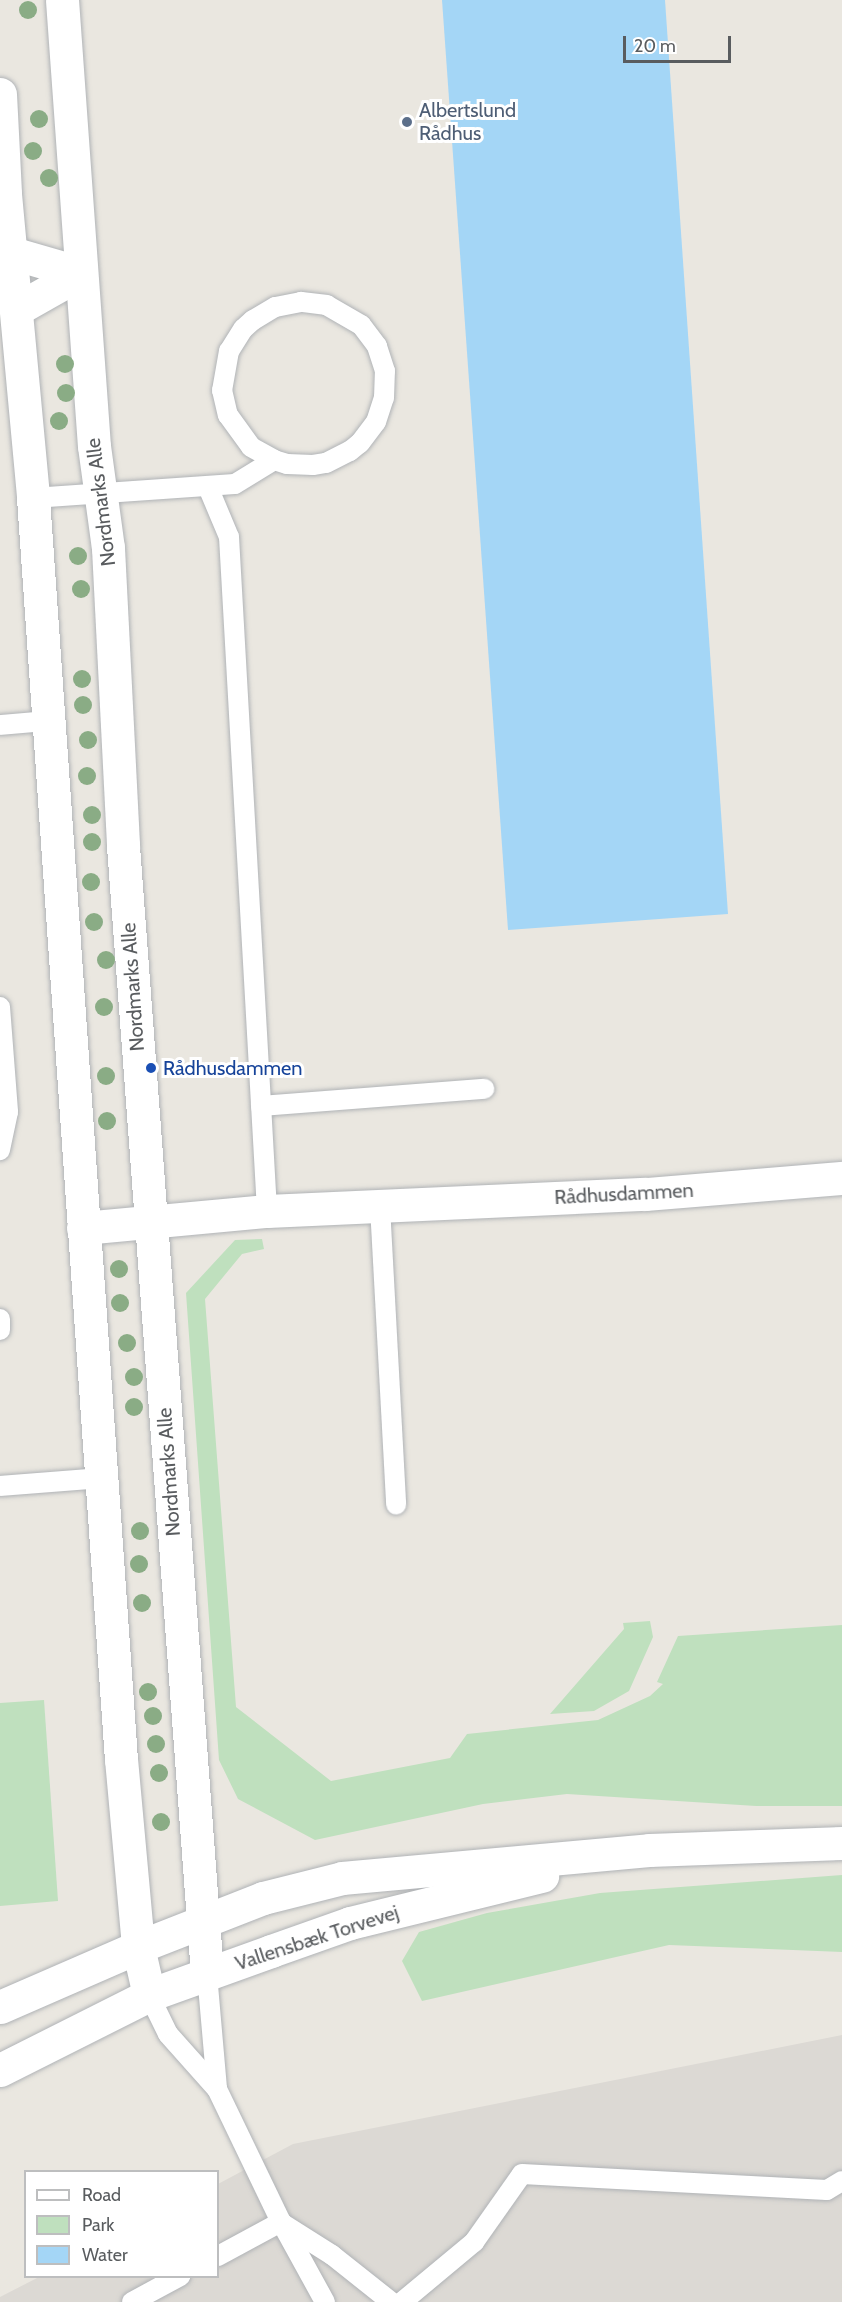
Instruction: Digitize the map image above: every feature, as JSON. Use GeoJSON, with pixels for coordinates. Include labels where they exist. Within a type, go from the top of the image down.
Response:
{"type":"FeatureCollection","features":[{"type":"Feature","properties":{"kind":"street","name":"Nordmarks Alle"},"geometry":{"type":"LineString","coordinates":[[62,0],[94,446],[108,548],[123,846],[207,1974]]}},
{"type":"Feature","properties":{"kind":"street"},"geometry":{"type":"LineString","coordinates":[[0,94],[8,310],[33,498],[121,1759],[138,1947],[149,1995]]}},
{"type":"Feature","properties":{"kind":"street"},"geometry":{"type":"LineString","coordinates":[[6,253],[81,273]]}},
{"type":"Feature","properties":{"kind":"street"},"geometry":{"type":"LineString","coordinates":[[8,310],[81,273]]}},
{"type":"Feature","properties":{"kind":"street","name":"Rådhusdammen"},"geometry":{"type":"LineString","coordinates":[[83,1228],[267,1211],[646,1194],[842,1178]]}},
{"type":"Feature","properties":{"kind":"street","name":"Vallensbæk Torvevej"},"geometry":{"type":"LineString","coordinates":[[0,2007],[138,1947],[263,1898],[342,1878],[649,1850],[842,1843]]}},
{"type":"Feature","properties":{"kind":"street","name":"Vallensbæk Torvevej"},"geometry":{"type":"LineString","coordinates":[[0,2070],[149,1995],[350,1923],[649,1850]]}},
{"type":"Feature","properties":{"kind":"lane"},"geometry":{"type":"LineString","coordinates":[[33,498],[235,484],[274,460],[306,465],[338,458],[360,443],[376,422],[381,410],[385,384],[377,346],[361,325],[327,305],[301,302],[275,307],[243,329],[229,351],[222,390],[228,415],[251,447],[274,460]]}},
{"type":"Feature","properties":{"kind":"lane"},"geometry":{"type":"LineString","coordinates":[[208,487],[229,537],[267,1211]]}},
{"type":"Feature","properties":{"kind":"lane"},"geometry":{"type":"LineString","coordinates":[[0,725],[47,721]]}},
{"type":"Feature","properties":{"kind":"lane"},"geometry":{"type":"LineString","coordinates":[[0,1007],[8,1112],[0,1150]]}},
{"type":"Feature","properties":{"kind":"lane"},"geometry":{"type":"LineString","coordinates":[[261,1106],[484,1089]]}},
{"type":"Feature","properties":{"kind":"lane"},"geometry":{"type":"LineString","coordinates":[[380,1206],[396,1505]]}},
{"type":"Feature","properties":{"kind":"lane"},"geometry":{"type":"LineString","coordinates":[[0,1318],[0,1330]]}},
{"type":"Feature","properties":{"kind":"lane"},"geometry":{"type":"LineString","coordinates":[[0,1486],[102,1478]]}},
{"type":"Feature","properties":{"kind":"lane"},"geometry":{"type":"LineString","coordinates":[[207,1974],[217,2089]]}},
{"type":"Feature","properties":{"kind":"lane"},"geometry":{"type":"LineString","coordinates":[[149,1995],[168,2034],[217,2089],[281,2222],[325,2302]]}},
{"type":"Feature","properties":{"kind":"lane"},"geometry":{"type":"LineString","coordinates":[[402,2302],[474,2242],[522,2174],[827,2190],[842,2181]]}},
{"type":"Feature","properties":{"kind":"lane"},"geometry":{"type":"LineString","coordinates":[[219,2255],[281,2222]]}},
{"type":"Feature","properties":{"kind":"lane"},"geometry":{"type":"LineString","coordinates":[[281,2222],[332,2255],[391,2302]]}},
{"type":"Feature","properties":{"kind":"lane"},"geometry":{"type":"LineString","coordinates":[[132,2302],[178,2278]]}},
{"type":"Feature","properties":{"kind":"shaded area"},"geometry":{"type":"Polygon","coordinates":[[[842,2035],[842,2302],[0,2302],[0,2297],[37,2278],[219,2278],[219,2183],[293,2144],[842,2035]]]}},
{"type":"Feature","properties":{"kind":"green space"},"geometry":{"type":"Polygon","coordinates":[[[262,1239],[264,1249],[242,1254],[205,1299],[236,1707],[331,1781],[450,1758],[467,1734],[598,1720],[650,1696],[663,1684],[657,1682],[678,1636],[842,1625],[842,1806],[756,1806],[567,1794],[483,1804],[315,1840],[238,1799],[219,1760],[186,1293],[235,1240],[262,1239]]]}},
{"type":"Feature","properties":{"kind":"green space"},"geometry":{"type":"Polygon","coordinates":[[[650,1621],[653,1637],[629,1691],[594,1711],[550,1714],[624,1629],[623,1623],[650,1621]]]}},
{"type":"Feature","properties":{"kind":"green space"},"geometry":{"type":"Polygon","coordinates":[[[44,1700],[58,1901],[0,1906],[0,1703],[44,1700]]]}},
{"type":"Feature","properties":{"kind":"green space"},"geometry":{"type":"Polygon","coordinates":[[[842,1875],[842,1952],[669,1945],[422,2001],[402,1961],[419,1932],[487,1913],[600,1893],[842,1875]]]}},
{"type":"Feature","properties":{"kind":"water"},"geometry":{"type":"Polygon","coordinates":[[[442,0],[665,0],[728,914],[508,930],[442,0]]]}},
{"type":"Feature","properties":{"kind":"place","name":"Albertslund Rådhus"},"geometry":{"type":"Point","coordinates":[407,122]}},
{"type":"Feature","properties":{"kind":"place","name":"Rådhusdammen"},"geometry":{"type":"Point","coordinates":[151,1068]}}]}
